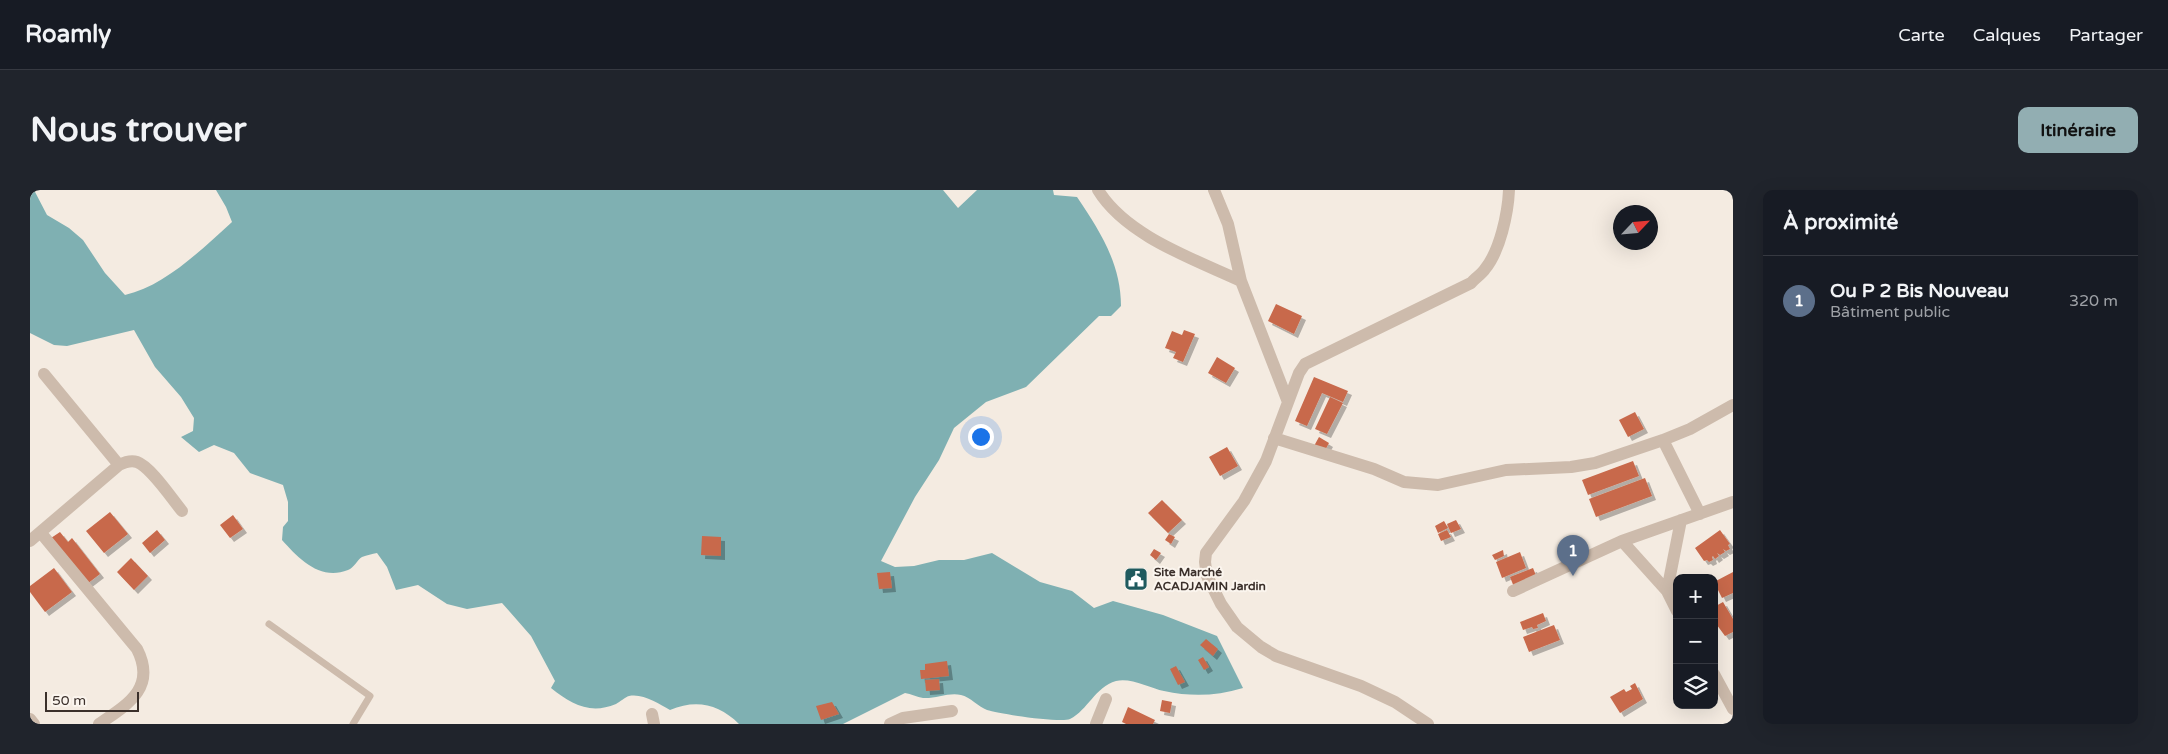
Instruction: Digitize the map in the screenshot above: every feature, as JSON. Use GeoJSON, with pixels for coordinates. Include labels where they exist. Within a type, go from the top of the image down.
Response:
{"type":"FeatureCollection","features":[{"type":"Feature","properties":{"kind":"street"},"geometry":{"type":"LineString","coordinates":[[1098,190],[1116,212],[1133,227],[1158,242],[1241,281]]}},
{"type":"Feature","properties":{"kind":"street"},"geometry":{"type":"LineString","coordinates":[[1214,190],[1228,224],[1241,281],[1288,402]]}},
{"type":"Feature","properties":{"kind":"street"},"geometry":{"type":"LineString","coordinates":[[1428,724],[1394,702],[1361,686],[1268,652],[1237,627],[1221,604],[1207,576],[1206,553],[1244,501],[1266,461],[1299,373],[1305,364],[1385,323],[1471,283],[1486,269],[1501,235],[1508,209],[1509,190]]}},
{"type":"Feature","properties":{"kind":"street"},"geometry":{"type":"LineString","coordinates":[[44,374],[118,465]]}},
{"type":"Feature","properties":{"kind":"street"},"geometry":{"type":"LineString","coordinates":[[1274,438],[1374,469],[1404,482],[1438,485],[1506,470],[1595,463],[1690,429],[1733,405]]}},
{"type":"Feature","properties":{"kind":"street"},"geometry":{"type":"LineString","coordinates":[[1663,440],[1700,514]]}},
{"type":"Feature","properties":{"kind":"street"},"geometry":{"type":"LineString","coordinates":[[30,541],[118,465],[127,461],[136,461],[145,467],[182,511]]}},
{"type":"Feature","properties":{"kind":"street"},"geometry":{"type":"LineString","coordinates":[[1513,590],[1622,541],[1733,502]]}},
{"type":"Feature","properties":{"kind":"street"},"geometry":{"type":"LineString","coordinates":[[1667,591],[1681,520]]}},
{"type":"Feature","properties":{"kind":"street"},"geometry":{"type":"LineString","coordinates":[[40,533],[136,649],[142,660],[143,674],[140,686],[131,702],[98,724]]}},
{"type":"Feature","properties":{"kind":"street"},"geometry":{"type":"LineString","coordinates":[[1622,541],[1667,591],[1673,603]]}},
{"type":"Feature","properties":{"kind":"street"},"geometry":{"type":"LineString","coordinates":[[1718,681],[1733,709]]}},
{"type":"Feature","properties":{"kind":"street"},"geometry":{"type":"LineString","coordinates":[[1096,724],[1106,699]]}},
{"type":"Feature","properties":{"kind":"street"},"geometry":{"type":"LineString","coordinates":[[890,724],[903,718],[952,711]]}},
{"type":"Feature","properties":{"kind":"street"},"geometry":{"type":"LineString","coordinates":[[30,719],[34,724]]}},
{"type":"Feature","properties":{"kind":"lane"},"geometry":{"type":"LineString","coordinates":[[270,624],[370,696],[352,724]]}},
{"type":"Feature","properties":{"kind":"water"},"geometry":{"type":"Polygon","coordinates":[[[30,190],[34,190],[47,215],[69,228],[83,240],[105,273],[125,295],[154,284],[169,275],[196,255],[232,222],[216,190],[943,190],[958,208],[977,190],[1053,190],[1054,195],[1077,197],[1094,222],[1108,249],[1117,276],[1121,306],[1111,316],[1099,316],[1026,387],[986,402],[954,428],[939,460],[915,497],[881,561],[895,567],[914,566],[939,560],[964,560],[992,553],[1040,582],[1072,591],[1094,608],[1113,601],[1163,615],[1217,636],[1243,688],[1223,693],[1194,695],[1164,691],[1127,680],[1116,681],[1102,688],[1076,715],[1064,720],[1030,718],[994,712],[984,709],[964,696],[956,694],[923,698],[905,693],[843,724],[739,724],[723,712],[707,705],[689,705],[670,710],[651,700],[634,695],[607,707],[589,708],[581,706],[566,699],[551,688],[555,681],[531,636],[502,603],[467,609],[447,604],[418,585],[396,590],[387,567],[377,553],[362,557],[350,569],[338,573],[328,573],[319,570],[303,561],[282,540],[283,527],[288,521],[288,502],[283,485],[250,473],[234,453],[214,445],[199,452],[181,437],[193,431],[194,418],[181,397],[155,367],[134,330],[67,346],[54,345],[30,333],[30,190]]]}},
{"type":"Feature","properties":{"kind":"building"},"geometry":{"type":"Polygon","coordinates":[[[1276,304],[1302,316],[1294,334],[1268,321],[1276,304]]]}},
{"type":"Feature","properties":{"kind":"building"},"geometry":{"type":"Polygon","coordinates":[[[1184,330],[1195,334],[1183,362],[1173,358],[1176,352],[1165,348],[1172,331],[1182,335],[1184,330]]]}},
{"type":"Feature","properties":{"kind":"building"},"geometry":{"type":"Polygon","coordinates":[[[1217,357],[1235,368],[1226,383],[1208,373],[1217,357]]]}},
{"type":"Feature","properties":{"kind":"building"},"geometry":{"type":"Polygon","coordinates":[[[1314,377],[1348,391],[1343,402],[1322,393],[1307,426],[1295,421],[1314,377]]]}},
{"type":"Feature","properties":{"kind":"building"},"geometry":{"type":"Polygon","coordinates":[[[1330,397],[1343,403],[1327,434],[1315,429],[1330,397]]]}},
{"type":"Feature","properties":{"kind":"building"},"geometry":{"type":"Polygon","coordinates":[[[1635,412],[1644,429],[1628,437],[1619,420],[1635,412]]]}},
{"type":"Feature","properties":{"kind":"building"},"geometry":{"type":"Polygon","coordinates":[[[1319,437],[1329,443],[1324,452],[1314,446],[1319,437]]]}},
{"type":"Feature","properties":{"kind":"building"},"geometry":{"type":"Polygon","coordinates":[[[1227,447],[1238,466],[1220,476],[1209,457],[1227,447]]]}},
{"type":"Feature","properties":{"kind":"building"},"geometry":{"type":"Polygon","coordinates":[[[1633,461],[1639,476],[1588,495],[1582,480],[1633,461]]]}},
{"type":"Feature","properties":{"kind":"building"},"geometry":{"type":"Polygon","coordinates":[[[1645,478],[1652,496],[1596,517],[1589,499],[1645,478]]]}},
{"type":"Feature","properties":{"kind":"building"},"geometry":{"type":"Polygon","coordinates":[[[1162,500],[1182,520],[1168,533],[1148,513],[1162,500]]]}},
{"type":"Feature","properties":{"kind":"building"},"geometry":{"type":"Polygon","coordinates":[[[110,512],[128,534],[104,553],[86,531],[110,512]]]}},
{"type":"Feature","properties":{"kind":"building"},"geometry":{"type":"Polygon","coordinates":[[[233,515],[243,529],[230,538],[220,525],[233,515]]]}},
{"type":"Feature","properties":{"kind":"building"},"geometry":{"type":"Polygon","coordinates":[[[1456,520],[1461,529],[1451,533],[1447,524],[1456,520]]]}},
{"type":"Feature","properties":{"kind":"building"},"geometry":{"type":"Polygon","coordinates":[[[1444,521],[1448,528],[1438,533],[1435,526],[1444,521]]]}},
{"type":"Feature","properties":{"kind":"building"},"geometry":{"type":"Polygon","coordinates":[[[157,530],[165,540],[150,553],[142,543],[157,530]]]}},
{"type":"Feature","properties":{"kind":"building"},"geometry":{"type":"Polygon","coordinates":[[[1447,530],[1451,537],[1441,541],[1438,534],[1447,530]]]}},
{"type":"Feature","properties":{"kind":"building"},"geometry":{"type":"Polygon","coordinates":[[[1720,530],[1730,544],[1728,545],[1730,549],[1726,551],[1723,549],[1725,552],[1720,555],[1717,553],[1719,556],[1715,559],[1713,556],[1713,560],[1709,562],[1707,560],[1704,561],[1695,548],[1720,530]]]}},
{"type":"Feature","properties":{"kind":"building"},"geometry":{"type":"Polygon","coordinates":[[[60,532],[68,542],[72,538],[100,574],[87,584],[51,538],[60,532]]]}},
{"type":"Feature","properties":{"kind":"building"},"geometry":{"type":"Polygon","coordinates":[[[1169,534],[1175,537],[1171,544],[1165,540],[1169,534]]]}},
{"type":"Feature","properties":{"kind":"building"},"geometry":{"type":"Polygon","coordinates":[[[702,536],[721,537],[721,556],[701,555],[702,536]]]}},
{"type":"Feature","properties":{"kind":"building"},"geometry":{"type":"Polygon","coordinates":[[[1154,549],[1161,553],[1156,560],[1150,555],[1154,549]]]}},
{"type":"Feature","properties":{"kind":"building"},"geometry":{"type":"Polygon","coordinates":[[[1503,550],[1504,556],[1495,560],[1492,555],[1503,550]]]}},
{"type":"Feature","properties":{"kind":"building"},"geometry":{"type":"Polygon","coordinates":[[[1520,552],[1526,568],[1502,578],[1496,562],[1520,552]]]}},
{"type":"Feature","properties":{"kind":"building"},"geometry":{"type":"Polygon","coordinates":[[[131,558],[148,576],[134,590],[117,572],[131,558]]]}},
{"type":"Feature","properties":{"kind":"building"},"geometry":{"type":"Polygon","coordinates":[[[54,568],[72,592],[45,612],[30,592],[30,586],[54,568]]]}},
{"type":"Feature","properties":{"kind":"building"},"geometry":{"type":"Polygon","coordinates":[[[1533,568],[1537,578],[1514,587],[1510,577],[1533,568]]]}},
{"type":"Feature","properties":{"kind":"building"},"geometry":{"type":"Polygon","coordinates":[[[890,572],[892,588],[879,589],[877,573],[890,572]]]}},
{"type":"Feature","properties":{"kind":"building"},"geometry":{"type":"Polygon","coordinates":[[[1733,572],[1733,593],[1722,598],[1718,590],[1718,580],[1733,572]]]}},
{"type":"Feature","properties":{"kind":"building"},"geometry":{"type":"Polygon","coordinates":[[[1723,602],[1733,619],[1733,632],[1725,636],[1718,626],[1718,605],[1723,602]]]}},
{"type":"Feature","properties":{"kind":"building"},"geometry":{"type":"Polygon","coordinates":[[[1543,613],[1546,621],[1537,625],[1538,628],[1533,629],[1532,627],[1523,630],[1520,622],[1543,613]]]}},
{"type":"Feature","properties":{"kind":"building"},"geometry":{"type":"Polygon","coordinates":[[[1554,625],[1560,640],[1529,652],[1523,637],[1554,625]]]}},
{"type":"Feature","properties":{"kind":"building"},"geometry":{"type":"Polygon","coordinates":[[[1206,639],[1218,649],[1213,656],[1200,645],[1206,639]]]}},
{"type":"Feature","properties":{"kind":"building"},"geometry":{"type":"Polygon","coordinates":[[[1203,657],[1209,667],[1204,670],[1198,660],[1203,657]]]}},
{"type":"Feature","properties":{"kind":"building"},"geometry":{"type":"Polygon","coordinates":[[[947,661],[949,676],[921,679],[920,670],[925,670],[925,664],[947,661]]]}},
{"type":"Feature","properties":{"kind":"building"},"geometry":{"type":"Polygon","coordinates":[[[1176,666],[1185,682],[1178,685],[1170,669],[1176,666]]]}},
{"type":"Feature","properties":{"kind":"building"},"geometry":{"type":"Polygon","coordinates":[[[939,679],[940,690],[926,691],[925,680],[939,679]]]}},
{"type":"Feature","properties":{"kind":"building"},"geometry":{"type":"Polygon","coordinates":[[[1635,683],[1643,699],[1620,713],[1610,697],[1624,689],[1626,692],[1632,689],[1630,686],[1635,683]]]}},
{"type":"Feature","properties":{"kind":"building"},"geometry":{"type":"Polygon","coordinates":[[[1162,700],[1172,702],[1170,713],[1160,711],[1162,700]]]}},
{"type":"Feature","properties":{"kind":"building"},"geometry":{"type":"Polygon","coordinates":[[[832,702],[839,714],[821,720],[816,706],[832,702]]]}},
{"type":"Feature","properties":{"kind":"building"},"geometry":{"type":"Polygon","coordinates":[[[1128,707],[1155,720],[1153,724],[1126,724],[1122,722],[1128,707]]]}},
{"type":"Feature","properties":{"kind":"place","name":"Ou P 2 Bis Nouveau"},"geometry":{"type":"Point","coordinates":[1573,576]}},
{"type":"Feature","properties":{"kind":"place","name":"Site Marché ACADJAMIN Jardin"},"geometry":{"type":"Point","coordinates":[1136,579]}}]}
